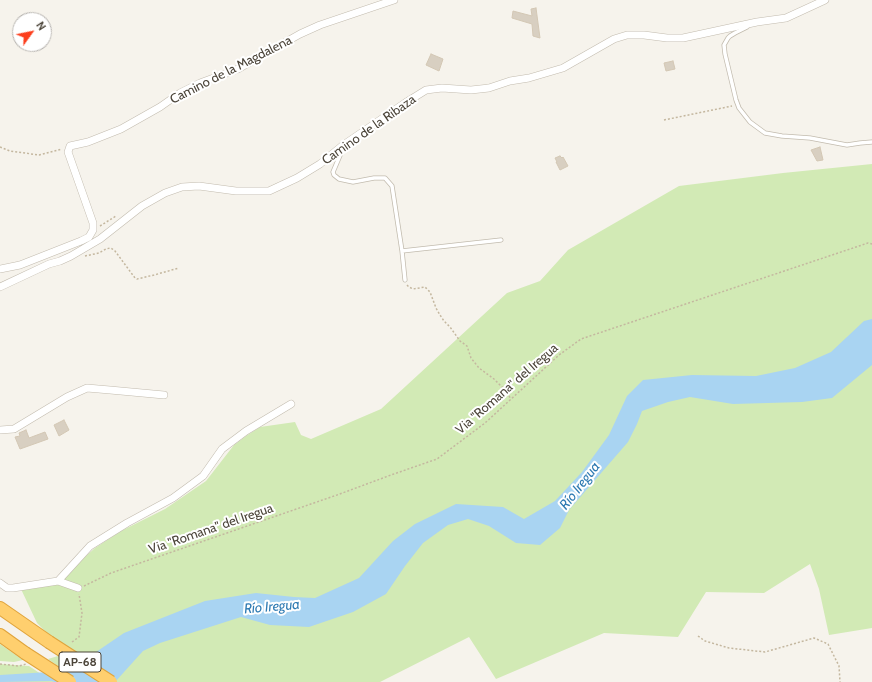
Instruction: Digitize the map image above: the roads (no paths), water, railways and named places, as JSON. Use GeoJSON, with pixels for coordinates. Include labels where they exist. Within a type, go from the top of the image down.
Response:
{"type":"FeatureCollection","features":[{"type":"Feature","properties":{"kind":"highway","name":"AP-68"},"geometry":{"type":"LineString","coordinates":[[0,608],[111,682]]}},
{"type":"Feature","properties":{"kind":"highway","name":"AP-68"},"geometry":{"type":"LineString","coordinates":[[0,635],[26,658],[70,682]]}},
{"type":"Feature","properties":{"kind":"street","name":"Camino de la Magdalena"},"geometry":{"type":"LineString","coordinates":[[1,269],[20,265],[81,241],[88,237],[93,230],[93,223],[68,152],[70,146],[88,142],[121,129],[160,107],[180,93],[238,69],[300,34],[320,25],[394,0]]}},
{"type":"Feature","properties":{"kind":"street","name":"Camino de la Ribaza"},"geometry":{"type":"LineString","coordinates":[[0,287],[49,264],[71,256],[100,239],[142,206],[165,193],[182,187],[199,186],[236,191],[269,191],[297,178],[320,164],[345,144],[426,90],[442,88],[471,90],[489,88],[510,81],[528,78],[563,68],[614,39],[627,34],[644,34],[667,38],[683,38],[757,22],[786,18],[825,0]]}},
{"type":"Feature","properties":{"kind":"street"},"geometry":{"type":"LineString","coordinates":[[0,430],[14,429],[67,397],[87,388],[164,395]]}},
{"type":"Feature","properties":{"kind":"street"},"geometry":{"type":"LineString","coordinates":[[58,581],[90,546],[126,522],[173,498],[203,476],[222,449],[246,431],[291,404]]}},
{"type":"Feature","properties":{"kind":"street"},"geometry":{"type":"LineString","coordinates":[[0,583],[7,588],[13,588],[58,581],[78,588]]}},
{"type":"Feature","properties":{"kind":"lane"},"geometry":{"type":"LineString","coordinates":[[757,22],[735,33],[728,38],[724,44],[724,54],[736,100],[750,122],[765,133],[782,136],[810,138],[847,144],[872,142]]}},
{"type":"Feature","properties":{"kind":"lane"},"geometry":{"type":"LineString","coordinates":[[345,144],[333,172],[334,176],[339,179],[353,182],[374,178],[385,178],[392,186],[405,280]]}},
{"type":"Feature","properties":{"kind":"lane"},"geometry":{"type":"LineString","coordinates":[[402,251],[501,240]]}},
{"type":"Feature","properties":{"kind":"water","name":"Río Iregua"},"geometry":{"type":"Polygon","coordinates":[[[872,319],[872,365],[832,398],[802,402],[733,404],[690,397],[668,402],[642,411],[628,442],[569,510],[560,528],[540,545],[516,543],[489,526],[468,519],[448,525],[423,543],[386,594],[353,612],[309,627],[270,625],[241,617],[160,643],[143,651],[115,682],[0,682],[0,675],[65,671],[74,667],[124,633],[205,601],[256,593],[315,598],[359,578],[393,541],[415,524],[456,504],[503,507],[524,519],[555,501],[582,472],[609,435],[627,396],[643,380],[692,375],[756,376],[795,368],[831,352],[864,321],[872,319]]]}}]}
